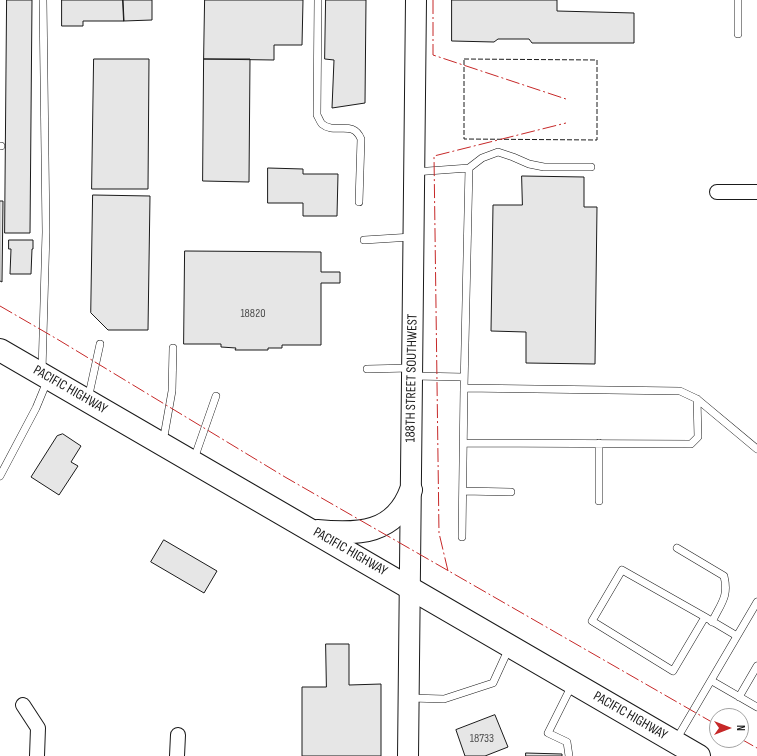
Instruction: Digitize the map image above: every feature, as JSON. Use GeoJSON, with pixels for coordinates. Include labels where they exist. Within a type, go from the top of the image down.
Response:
{"type":"FeatureCollection","features":[{"type":"Feature","properties":{"kind":"highway","name":"PACIFIC HIGHWAY"},"geometry":{"type":"LineString","coordinates":[[0,350],[699,756]]}},
{"type":"Feature","properties":{"kind":"highway"},"geometry":{"type":"LineString","coordinates":[[312,530],[329,532],[360,532],[380,527],[388,522],[403,508],[411,490]]}},
{"type":"Feature","properties":{"kind":"street","name":"188TH STREET SOUTHWEST"},"geometry":{"type":"LineString","coordinates":[[408,756],[416,0]]}},
{"type":"Feature","properties":{"kind":"street"},"geometry":{"type":"LineString","coordinates":[[717,192],[757,192]]}},
{"type":"Feature","properties":{"kind":"street"},"geometry":{"type":"LineString","coordinates":[[23,705],[38,728],[38,756]]}},
{"type":"Feature","properties":{"kind":"street"},"geometry":{"type":"LineString","coordinates":[[177,756],[178,735]]}},
{"type":"Feature","properties":{"kind":"lane"},"geometry":{"type":"LineString","coordinates":[[0,476],[36,408],[45,375],[46,232],[43,0]]}},
{"type":"Feature","properties":{"kind":"lane"},"geometry":{"type":"LineString","coordinates":[[318,0],[317,115],[322,123],[330,128],[353,128],[358,132],[361,139],[359,202]]}},
{"type":"Feature","properties":{"kind":"lane"},"geometry":{"type":"LineString","coordinates":[[738,0],[738,34]]}},
{"type":"Feature","properties":{"kind":"lane"},"geometry":{"type":"LineString","coordinates":[[414,172],[468,168],[482,158],[498,152],[529,164],[544,167],[590,167]]}},
{"type":"Feature","properties":{"kind":"lane"},"geometry":{"type":"LineString","coordinates":[[462,537],[468,168]]}},
{"type":"Feature","properties":{"kind":"lane"},"geometry":{"type":"LineString","coordinates":[[364,240],[414,237]]}},
{"type":"Feature","properties":{"kind":"lane"},"geometry":{"type":"LineString","coordinates":[[88,400],[100,344]]}},
{"type":"Feature","properties":{"kind":"lane"},"geometry":{"type":"LineString","coordinates":[[163,444],[172,391],[173,348]]}},
{"type":"Feature","properties":{"kind":"lane"},"geometry":{"type":"LineString","coordinates":[[367,369],[464,377]]}},
{"type":"Feature","properties":{"kind":"lane"},"geometry":{"type":"LineString","coordinates":[[464,388],[680,391],[697,399],[757,449]]}},
{"type":"Feature","properties":{"kind":"lane"},"geometry":{"type":"LineString","coordinates":[[193,462],[216,396]]}},
{"type":"Feature","properties":{"kind":"lane"},"geometry":{"type":"LineString","coordinates":[[464,443],[691,444],[698,437],[697,399]]}},
{"type":"Feature","properties":{"kind":"lane"},"geometry":{"type":"LineString","coordinates":[[599,444],[599,501]]}},
{"type":"Feature","properties":{"kind":"lane"},"geometry":{"type":"LineString","coordinates":[[463,491],[511,492]]}},
{"type":"Feature","properties":{"kind":"lane"},"geometry":{"type":"LineString","coordinates":[[677,548],[724,576],[726,595],[712,622]]}},
{"type":"Feature","properties":{"kind":"lane"},"geometry":{"type":"LineString","coordinates":[[705,617],[673,671],[592,621],[622,570],[705,617],[737,636]]}},
{"type":"Feature","properties":{"kind":"lane"},"geometry":{"type":"LineString","coordinates":[[675,742],[757,602]]}},
{"type":"Feature","properties":{"kind":"lane"},"geometry":{"type":"LineString","coordinates":[[409,698],[444,700],[493,683],[510,646]]}},
{"type":"Feature","properties":{"kind":"lane"},"geometry":{"type":"LineString","coordinates":[[739,697],[757,666]]}},
{"type":"Feature","properties":{"kind":"lane"},"geometry":{"type":"LineString","coordinates":[[712,681],[757,707]]}},
{"type":"Feature","properties":{"kind":"lane"},"geometry":{"type":"LineString","coordinates":[[569,756],[567,742],[548,733],[573,683]]}},
{"type":"Feature","properties":{"kind":"building"},"geometry":{"type":"Polygon","coordinates":[[[7,0],[32,0],[30,233],[5,233],[7,0]]]}},
{"type":"Feature","properties":{"kind":"building"},"geometry":{"type":"Polygon","coordinates":[[[62,0],[123,0],[124,21],[83,21],[83,26],[62,26],[62,0]]]}},
{"type":"Feature","properties":{"kind":"building"},"geometry":{"type":"Polygon","coordinates":[[[123,0],[152,0],[152,20],[124,21],[123,0]]]}},
{"type":"Feature","properties":{"kind":"building"},"geometry":{"type":"Polygon","coordinates":[[[205,0],[303,0],[302,45],[274,45],[274,60],[204,59],[205,0]]]}},
{"type":"Feature","properties":{"kind":"building"},"geometry":{"type":"Polygon","coordinates":[[[326,0],[366,0],[365,103],[332,108],[334,60],[325,59],[326,0]]]}},
{"type":"Feature","properties":{"kind":"building"},"geometry":{"type":"Polygon","coordinates":[[[452,0],[557,0],[557,11],[634,13],[634,43],[532,43],[529,39],[498,39],[494,42],[452,41],[452,0]]]}},
{"type":"Feature","properties":{"kind":"building"},"geometry":{"type":"Polygon","coordinates":[[[94,59],[149,59],[148,189],[92,189],[94,59]]]}},
{"type":"Feature","properties":{"kind":"building"},"geometry":{"type":"Polygon","coordinates":[[[204,59],[250,59],[249,182],[203,181],[204,59]]]}},
{"type":"Feature","properties":{"kind":"building"},"geometry":{"type":"Polygon","coordinates":[[[268,168],[303,169],[303,174],[338,174],[337,216],[303,216],[303,203],[268,203],[268,168]]]}},
{"type":"Feature","properties":{"kind":"building"},"geometry":{"type":"Polygon","coordinates":[[[522,176],[584,177],[584,207],[597,207],[595,364],[526,363],[526,332],[491,331],[493,205],[522,205],[522,176]]]}},
{"type":"Feature","properties":{"kind":"building"},"geometry":{"type":"Polygon","coordinates":[[[93,195],[150,196],[148,330],[108,330],[91,313],[93,195]]]}},
{"type":"Feature","properties":{"kind":"building"},"geometry":{"type":"Polygon","coordinates":[[[0,201],[3,201],[2,282],[0,281],[0,201]]]}},
{"type":"Feature","properties":{"kind":"building"},"geometry":{"type":"Polygon","coordinates":[[[9,240],[33,240],[31,274],[10,274],[11,249],[9,249],[9,240]]]}},
{"type":"Feature","properties":{"kind":"building"},"geometry":{"type":"Polygon","coordinates":[[[185,251],[321,252],[321,272],[340,272],[340,283],[321,283],[321,345],[282,345],[282,348],[268,348],[268,350],[235,350],[236,348],[221,347],[221,344],[184,344],[185,251]]]}},
{"type":"Feature","properties":{"kind":"building"},"geometry":{"type":"Polygon","coordinates":[[[63,434],[81,446],[71,462],[78,466],[59,495],[31,477],[57,436],[63,434]]]}},
{"type":"Feature","properties":{"kind":"building"},"geometry":{"type":"Polygon","coordinates":[[[164,540],[217,571],[204,593],[151,562],[164,540]]]}},
{"type":"Feature","properties":{"kind":"building"},"geometry":{"type":"Polygon","coordinates":[[[326,644],[349,644],[349,685],[381,684],[381,756],[302,756],[302,687],[326,687],[326,644]]]}},
{"type":"Feature","properties":{"kind":"building"},"geometry":{"type":"Polygon","coordinates":[[[495,715],[508,747],[485,756],[465,756],[456,730],[495,715]]]}},
{"type":"Feature","properties":{"kind":"building"},"geometry":{"type":"Polygon","coordinates":[[[526,753],[562,754],[562,756],[526,756],[526,753]]]}},
{"type":"Feature","properties":{"kind":"fence"},"geometry":{"type":"LineString","coordinates":[[464,59],[597,60],[597,140],[464,139],[464,59]]}},
{"type":"Feature","properties":{"kind":"power"},"geometry":{"type":"LineString","coordinates":[[433,0],[433,55],[566,99]]}},
{"type":"Feature","properties":{"kind":"power"},"geometry":{"type":"LineString","coordinates":[[448,571],[439,533],[434,156],[566,123]]}},
{"type":"Feature","properties":{"kind":"power"},"geometry":{"type":"LineString","coordinates":[[0,306],[285,477],[709,720]]}},
{"type":"Feature","properties":{"kind":"power"},"geometry":{"type":"LineString","coordinates":[[749,744],[757,748]]}}]}
